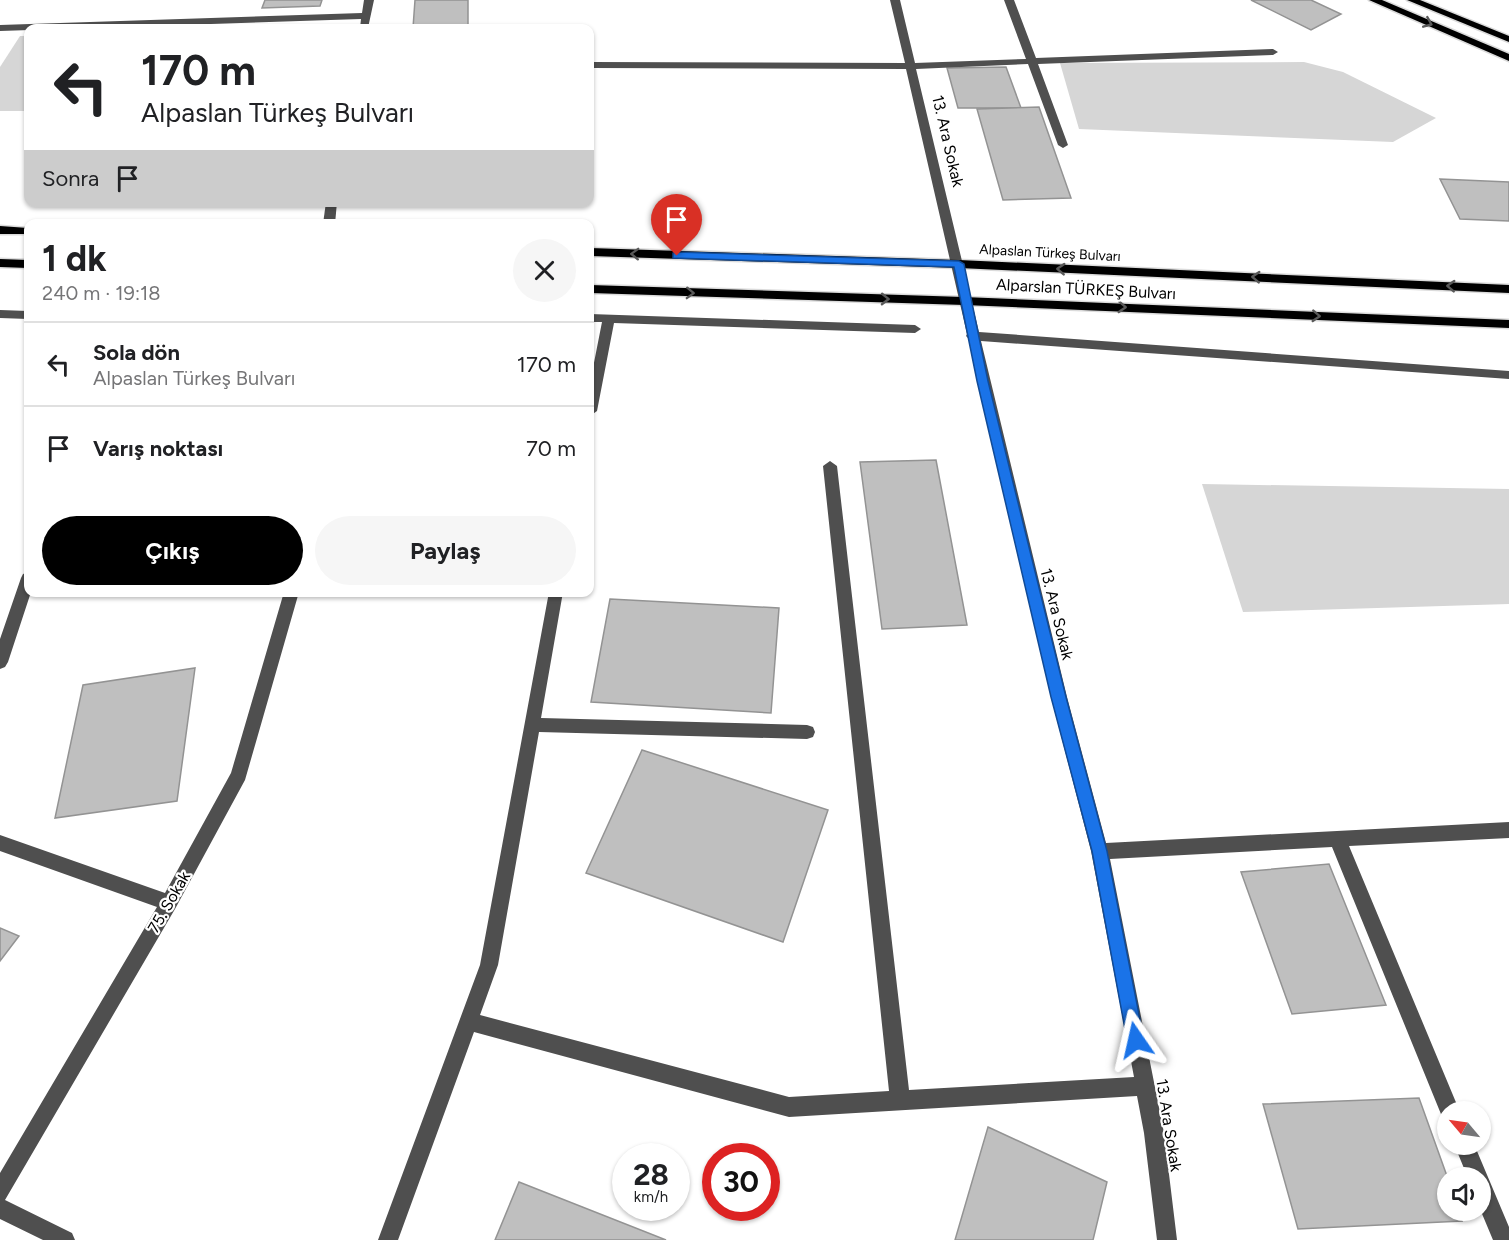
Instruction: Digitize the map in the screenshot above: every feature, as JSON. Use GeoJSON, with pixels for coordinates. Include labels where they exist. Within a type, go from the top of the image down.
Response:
{"type":"FeatureCollection","features":[{"type":"Feature","properties":{"kind":"main road"},"geometry":{"type":"LineString","coordinates":[[1374,0],[1509,58]]}},
{"type":"Feature","properties":{"kind":"main road"},"geometry":{"type":"LineString","coordinates":[[1412,0],[1509,39]]}},
{"type":"Feature","properties":{"kind":"main road"},"geometry":{"type":"LineString","coordinates":[[0,230],[24,231]]}},
{"type":"Feature","properties":{"kind":"main road","name":"Alpaslan Türkeş Bulvarı"},"geometry":{"type":"LineString","coordinates":[[594,252],[959,264],[1509,289]]}},
{"type":"Feature","properties":{"kind":"main road"},"geometry":{"type":"LineString","coordinates":[[0,263],[24,264]]}},
{"type":"Feature","properties":{"kind":"main road","name":"Alparslan TÜRKEŞ Bulvarı"},"geometry":{"type":"LineString","coordinates":[[594,289],[964,301],[1509,324]]}},
{"type":"Feature","properties":{"kind":"street"},"geometry":{"type":"LineString","coordinates":[[365,24],[369,0]]}},
{"type":"Feature","properties":{"kind":"street","name":"13. Ara Sokak"},"geometry":{"type":"LineString","coordinates":[[895,0],[959,264],[972,336],[1059,697],[1100,851],[1145,1086],[1167,1240]]}},
{"type":"Feature","properties":{"kind":"street"},"geometry":{"type":"LineString","coordinates":[[1009,0],[1063,145]]}},
{"type":"Feature","properties":{"kind":"street"},"geometry":{"type":"LineString","coordinates":[[122,24],[367,16]]}},
{"type":"Feature","properties":{"kind":"street"},"geometry":{"type":"LineString","coordinates":[[0,28],[24,27]]}},
{"type":"Feature","properties":{"kind":"street"},"geometry":{"type":"LineString","coordinates":[[594,65],[912,66],[1273,52]]}},
{"type":"Feature","properties":{"kind":"street"},"geometry":{"type":"LineString","coordinates":[[0,314],[24,315]]}},
{"type":"Feature","properties":{"kind":"street"},"geometry":{"type":"LineString","coordinates":[[594,318],[915,329]]}},
{"type":"Feature","properties":{"kind":"street"},"geometry":{"type":"LineString","coordinates":[[594,391],[609,318]]}},
{"type":"Feature","properties":{"kind":"street"},"geometry":{"type":"LineString","coordinates":[[972,336],[1509,375]]}},
{"type":"Feature","properties":{"kind":"street"},"geometry":{"type":"LineString","coordinates":[[830,466],[900,1101]]}},
{"type":"Feature","properties":{"kind":"street"},"geometry":{"type":"LineString","coordinates":[[0,662],[24,590]]}},
{"type":"Feature","properties":{"kind":"street","name":"75. Sokak"},"geometry":{"type":"LineString","coordinates":[[0,1192],[169,903],[240,776],[291,597]]}},
{"type":"Feature","properties":{"kind":"street"},"geometry":{"type":"LineString","coordinates":[[388,1240],[489,965],[555,597]]}},
{"type":"Feature","properties":{"kind":"street"},"geometry":{"type":"LineString","coordinates":[[532,725],[807,732]]}},
{"type":"Feature","properties":{"kind":"street"},"geometry":{"type":"LineString","coordinates":[[1100,851],[1509,830]]}},
{"type":"Feature","properties":{"kind":"street"},"geometry":{"type":"LineString","coordinates":[[1337,839],[1445,1101]]}},
{"type":"Feature","properties":{"kind":"street"},"geometry":{"type":"LineString","coordinates":[[0,843],[169,903]]}},
{"type":"Feature","properties":{"kind":"street"},"geometry":{"type":"LineString","coordinates":[[468,1021],[789,1107],[1145,1086]]}},
{"type":"Feature","properties":{"kind":"street"},"geometry":{"type":"LineString","coordinates":[[0,1208],[65,1240]]}},
{"type":"Feature","properties":{"kind":"street"},"geometry":{"type":"LineString","coordinates":[[1491,1210],[1504,1240]]}},
{"type":"Feature","properties":{"kind":"shaded area"},"geometry":{"type":"Polygon","coordinates":[[[20,36],[24,36],[24,111],[0,111],[0,67],[20,36]]]}},
{"type":"Feature","properties":{"kind":"shaded area"},"geometry":{"type":"Polygon","coordinates":[[[1304,62],[1343,72],[1436,118],[1393,142],[1079,129],[1060,63],[1304,62]]]}},
{"type":"Feature","properties":{"kind":"shaded area"},"geometry":{"type":"Polygon","coordinates":[[[1202,484],[1509,489],[1509,604],[1243,612],[1202,484]]]}},
{"type":"Feature","properties":{"kind":"building"},"geometry":{"type":"Polygon","coordinates":[[[265,0],[322,0],[320,6],[262,8],[265,0]]]}},
{"type":"Feature","properties":{"kind":"building"},"geometry":{"type":"Polygon","coordinates":[[[415,0],[468,0],[468,24],[413,24],[415,0]]]}},
{"type":"Feature","properties":{"kind":"building"},"geometry":{"type":"Polygon","coordinates":[[[1251,0],[1311,0],[1341,14],[1311,30],[1251,0]]]}},
{"type":"Feature","properties":{"kind":"building"},"geometry":{"type":"Polygon","coordinates":[[[1006,67],[1021,108],[958,108],[947,68],[1006,67]]]}},
{"type":"Feature","properties":{"kind":"building"},"geometry":{"type":"Polygon","coordinates":[[[1039,107],[1071,198],[1003,200],[977,109],[1039,107]]]}},
{"type":"Feature","properties":{"kind":"building"},"geometry":{"type":"Polygon","coordinates":[[[1440,179],[1509,182],[1509,221],[1460,219],[1440,179]]]}},
{"type":"Feature","properties":{"kind":"building"},"geometry":{"type":"Polygon","coordinates":[[[936,460],[967,625],[882,629],[860,462],[936,460]]]}},
{"type":"Feature","properties":{"kind":"building"},"geometry":{"type":"Polygon","coordinates":[[[610,599],[779,608],[771,713],[591,702],[610,599]]]}},
{"type":"Feature","properties":{"kind":"building"},"geometry":{"type":"Polygon","coordinates":[[[195,668],[177,801],[55,818],[83,685],[195,668]]]}},
{"type":"Feature","properties":{"kind":"building"},"geometry":{"type":"Polygon","coordinates":[[[642,750],[828,810],[783,942],[586,873],[642,750]]]}},
{"type":"Feature","properties":{"kind":"building"},"geometry":{"type":"Polygon","coordinates":[[[1329,864],[1386,1005],[1292,1014],[1241,872],[1329,864]]]}},
{"type":"Feature","properties":{"kind":"building"},"geometry":{"type":"Polygon","coordinates":[[[0,928],[19,936],[0,961],[0,928]]]}},
{"type":"Feature","properties":{"kind":"building"},"geometry":{"type":"Polygon","coordinates":[[[1419,1098],[1437,1148],[1437,1155],[1439,1155],[1444,1167],[1437,1167],[1437,1221],[1462,1221],[1298,1229],[1263,1104],[1419,1098]]]}},
{"type":"Feature","properties":{"kind":"building"},"geometry":{"type":"Polygon","coordinates":[[[988,1127],[1107,1182],[1093,1240],[955,1240],[988,1127]]]}},
{"type":"Feature","properties":{"kind":"building"},"geometry":{"type":"Polygon","coordinates":[[[519,1182],[612,1219],[612,1221],[618,1221],[666,1240],[495,1240],[519,1182]]]}},
{"type":"Feature","properties":{"kind":"route"},"geometry":{"type":"LineString","coordinates":[[677,256],[959,264],[972,336],[1059,697],[1100,851],[1136,1040]]}}]}
